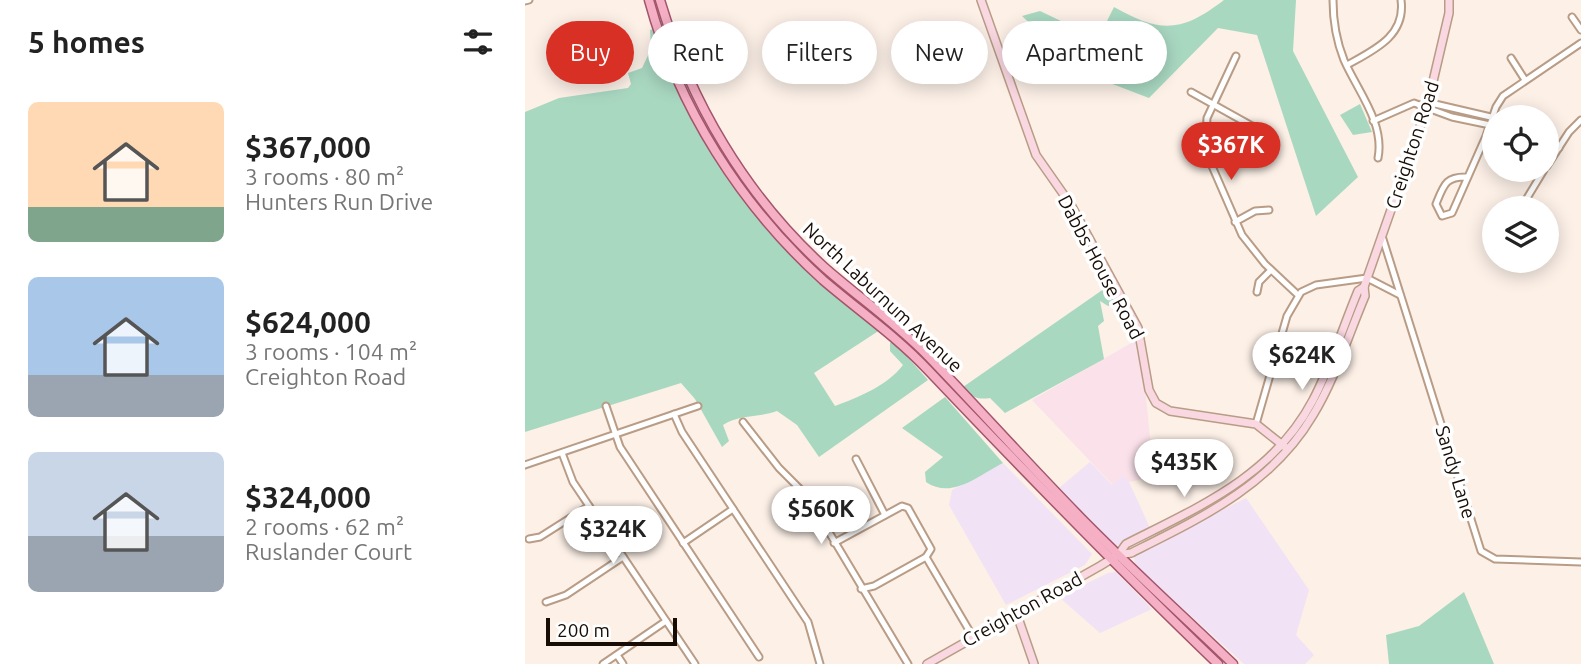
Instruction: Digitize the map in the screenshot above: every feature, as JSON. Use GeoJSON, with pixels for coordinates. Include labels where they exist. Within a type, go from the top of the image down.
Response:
{"type":"FeatureCollection","features":[{"type":"Feature","properties":{"kind":"main road","name":"North Laburnum Avenue"},"geometry":{"type":"LineString","coordinates":[[649,0],[689,103],[730,173],[758,211],[823,279],[926,368],[1218,664]]}},
{"type":"Feature","properties":{"kind":"main road","name":"North Laburnum Avenue"},"geometry":{"type":"LineString","coordinates":[[660,0],[678,55],[707,116],[737,165],[769,208],[823,266],[926,354],[1114,557],[1233,664]]}},
{"type":"Feature","properties":{"kind":"main road","name":"Dabbs House Road"},"geometry":{"type":"LineString","coordinates":[[981,0],[1036,155],[1071,205],[1138,328],[1149,390],[1156,403],[1170,411],[1256,424]]}},
{"type":"Feature","properties":{"kind":"main road","name":"Creighton Road"},"geometry":{"type":"LineString","coordinates":[[927,664],[1114,557],[1131,553],[1223,506],[1248,488],[1285,447],[1314,399],[1358,291],[1364,287],[1427,107],[1449,13],[1449,0]]}},
{"type":"Feature","properties":{"kind":"main road"},"geometry":{"type":"LineString","coordinates":[[1256,424],[1285,447]]}},
{"type":"Feature","properties":{"kind":"main road"},"geometry":{"type":"LineString","coordinates":[[1016,612],[1034,664]]}},
{"type":"Feature","properties":{"kind":"street"},"geometry":{"type":"LineString","coordinates":[[1333,0],[1336,35],[1373,121],[1379,139],[1378,158]]}},
{"type":"Feature","properties":{"kind":"street"},"geometry":{"type":"LineString","coordinates":[[1347,65],[1394,33],[1402,14],[1401,0]]}},
{"type":"Feature","properties":{"kind":"street"},"geometry":{"type":"LineString","coordinates":[[1572,17],[1581,30]]}},
{"type":"Feature","properties":{"kind":"street"},"geometry":{"type":"LineString","coordinates":[[1499,105],[1503,96],[1581,43]]}},
{"type":"Feature","properties":{"kind":"street"},"geometry":{"type":"LineString","coordinates":[[1236,56],[1205,122],[1205,150],[1235,222],[1252,249],[1298,295]]}},
{"type":"Feature","properties":{"kind":"street"},"geometry":{"type":"LineString","coordinates":[[1511,58],[1525,80]]}},
{"type":"Feature","properties":{"kind":"street"},"geometry":{"type":"LineString","coordinates":[[1191,92],[1252,126]]}},
{"type":"Feature","properties":{"kind":"street"},"geometry":{"type":"LineString","coordinates":[[1373,121],[1411,103],[1452,117],[1482,123]]}},
{"type":"Feature","properties":{"kind":"street"},"geometry":{"type":"LineString","coordinates":[[1427,107],[1435,104],[1482,115]]}},
{"type":"Feature","properties":{"kind":"street"},"geometry":{"type":"LineString","coordinates":[[1559,148],[1581,120]]}},
{"type":"Feature","properties":{"kind":"street"},"geometry":{"type":"LineString","coordinates":[[1468,177],[1452,177],[1444,182],[1436,204],[1442,216],[1452,213],[1482,147]]}},
{"type":"Feature","properties":{"kind":"street"},"geometry":{"type":"LineString","coordinates":[[1235,222],[1255,211],[1269,210]]}},
{"type":"Feature","properties":{"kind":"street","name":"Sandy Lane"},"geometry":{"type":"LineString","coordinates":[[1382,236],[1481,551],[1495,559],[1581,562]]}},
{"type":"Feature","properties":{"kind":"street"},"geometry":{"type":"LineString","coordinates":[[1257,292],[1259,282],[1271,270]]}},
{"type":"Feature","properties":{"kind":"street"},"geometry":{"type":"LineString","coordinates":[[1256,424],[1287,316],[1298,295],[1317,285],[1367,278],[1400,295]]}},
{"type":"Feature","properties":{"kind":"street"},"geometry":{"type":"LineString","coordinates":[[606,405],[620,447],[759,657]]}},
{"type":"Feature","properties":{"kind":"street"},"geometry":{"type":"LineString","coordinates":[[525,465],[698,406]]}},
{"type":"Feature","properties":{"kind":"street"},"geometry":{"type":"LineString","coordinates":[[674,414],[681,432],[808,622],[820,664]]}},
{"type":"Feature","properties":{"kind":"street"},"geometry":{"type":"LineString","coordinates":[[743,422],[779,468],[807,497],[908,664]]}},
{"type":"Feature","properties":{"kind":"street"},"geometry":{"type":"LineString","coordinates":[[562,453],[573,482],[695,664]]}},
{"type":"Feature","properties":{"kind":"street"},"geometry":{"type":"LineString","coordinates":[[856,459],[885,515]]}},
{"type":"Feature","properties":{"kind":"street"},"geometry":{"type":"LineString","coordinates":[[529,539],[540,537],[589,506]]}},
{"type":"Feature","properties":{"kind":"street"},"geometry":{"type":"LineString","coordinates":[[834,543],[902,506],[908,509],[931,549],[926,557],[874,586],[861,589]]}},
{"type":"Feature","properties":{"kind":"street"},"geometry":{"type":"LineString","coordinates":[[683,542],[733,509]]}},
{"type":"Feature","properties":{"kind":"street"},"geometry":{"type":"LineString","coordinates":[[547,601],[566,595],[623,557]]}},
{"type":"Feature","properties":{"kind":"street"},"geometry":{"type":"LineString","coordinates":[[926,557],[973,637]]}},
{"type":"Feature","properties":{"kind":"street"},"geometry":{"type":"LineString","coordinates":[[603,664],[666,621]]}},
{"type":"Feature","properties":{"kind":"street"},"geometry":{"type":"LineString","coordinates":[[617,654],[623,664]]}},
{"type":"Feature","properties":{"kind":"shaded area"},"geometry":{"type":"Polygon","coordinates":[[[1140,338],[1154,477],[1129,482],[1122,476],[1113,485],[1032,400],[1140,338]]]}},
{"type":"Feature","properties":{"kind":"shaded area"},"geometry":{"type":"Polygon","coordinates":[[[1090,462],[1112,485],[1123,475],[1129,482],[1150,528],[1116,546],[1059,488],[1090,462]]]}},
{"type":"Feature","properties":{"kind":"shaded area"},"geometry":{"type":"Polygon","coordinates":[[[1003,463],[1092,554],[1085,565],[1006,605],[949,505],[952,490],[1003,463]]]}},
{"type":"Feature","properties":{"kind":"shaded area"},"geometry":{"type":"Polygon","coordinates":[[[1246,498],[1309,590],[1296,635],[1314,655],[1305,664],[1244,664],[1135,565],[1134,557],[1140,552],[1246,498]]]}},
{"type":"Feature","properties":{"kind":"shaded area"},"geometry":{"type":"Polygon","coordinates":[[[1116,572],[1152,609],[1100,633],[1059,597],[1108,573],[1116,572]]]}},
{"type":"Feature","properties":{"kind":"green space"},"geometry":{"type":"Polygon","coordinates":[[[652,0],[656,0],[665,21],[660,21],[652,0]]]}},
{"type":"Feature","properties":{"kind":"green space"},"geometry":{"type":"Polygon","coordinates":[[[1224,0],[1296,0],[1293,51],[1358,177],[1316,216],[1257,35],[1218,28],[1167,80],[1167,26],[1182,24],[1209,11],[1224,0]]]}},
{"type":"Feature","properties":{"kind":"green space"},"geometry":{"type":"Polygon","coordinates":[[[1114,7],[1142,21],[1107,21],[1114,7]]]}},
{"type":"Feature","properties":{"kind":"green space"},"geometry":{"type":"Polygon","coordinates":[[[1040,11],[1061,21],[1027,21],[1022,16],[1040,11]]]}},
{"type":"Feature","properties":{"kind":"green space"},"geometry":{"type":"Polygon","coordinates":[[[648,55],[648,84],[678,84],[741,196],[880,330],[814,373],[835,406],[881,385],[903,365],[890,351],[890,343],[894,342],[928,380],[819,457],[797,425],[777,411],[736,419],[723,425],[729,441],[722,447],[695,399],[681,383],[525,432],[525,112],[559,98],[628,88],[634,84],[634,71],[642,68],[648,55]]]}},
{"type":"Feature","properties":{"kind":"green space"},"geometry":{"type":"Polygon","coordinates":[[[685,84],[690,84],[698,103],[773,216],[888,328],[870,316],[809,262],[778,230],[726,160],[685,84]]]}},
{"type":"Feature","properties":{"kind":"green space"},"geometry":{"type":"Polygon","coordinates":[[[1112,84],[1163,84],[1149,98],[1112,84]]]}},
{"type":"Feature","properties":{"kind":"green space"},"geometry":{"type":"Polygon","coordinates":[[[1360,104],[1372,132],[1353,135],[1340,115],[1360,104]]]}},
{"type":"Feature","properties":{"kind":"green space"},"geometry":{"type":"Polygon","coordinates":[[[1111,284],[1121,302],[1108,306],[1100,301],[1104,321],[1098,326],[1104,359],[1005,413],[990,398],[975,397],[963,387],[1111,284]]]}},
{"type":"Feature","properties":{"kind":"green space"},"geometry":{"type":"Polygon","coordinates":[[[945,397],[1003,463],[965,484],[946,488],[926,482],[925,472],[943,457],[902,428],[945,397]]]}},
{"type":"Feature","properties":{"kind":"green space"},"geometry":{"type":"Polygon","coordinates":[[[1464,592],[1494,664],[1389,664],[1386,635],[1419,626],[1464,592]]]}}]}
